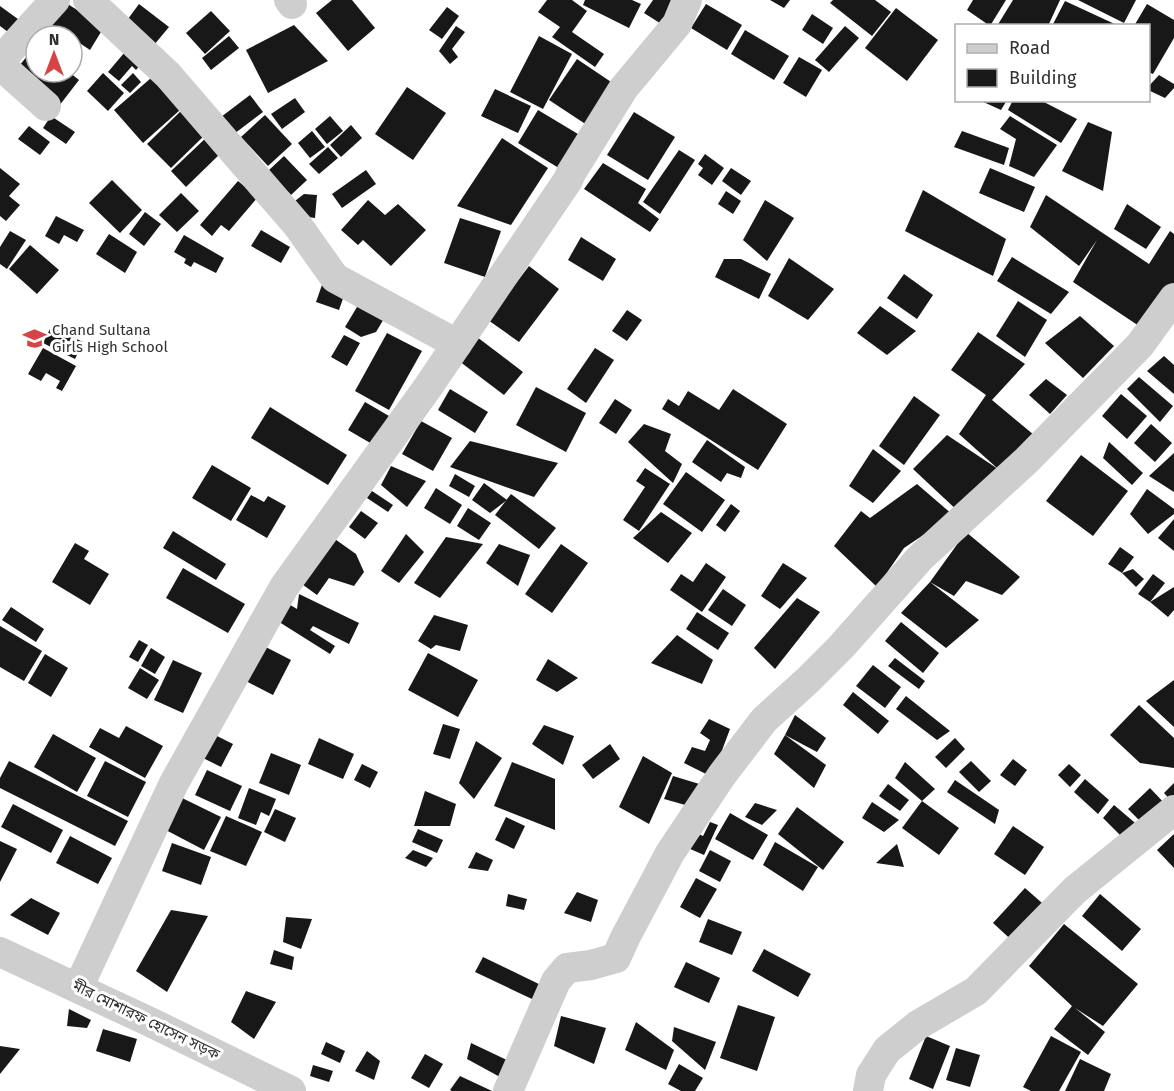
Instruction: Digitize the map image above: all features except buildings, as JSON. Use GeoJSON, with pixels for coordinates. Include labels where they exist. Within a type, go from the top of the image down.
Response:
{"type":"FeatureCollection","features":[{"type":"Feature","properties":{"kind":"street"},"geometry":{"type":"LineString","coordinates":[[46,106],[0,63],[55,0]]}},
{"type":"Feature","properties":{"kind":"street"},"geometry":{"type":"LineString","coordinates":[[88,0],[168,75],[298,226],[335,278],[457,344]]}},
{"type":"Feature","properties":{"kind":"street"},"geometry":{"type":"LineString","coordinates":[[78,988],[174,783],[284,587],[457,344],[568,180],[623,89],[677,24],[687,0]]}},
{"type":"Feature","properties":{"kind":"street"},"geometry":{"type":"LineString","coordinates":[[508,1091],[556,981],[567,968],[591,965],[616,958],[670,853],[722,775],[764,720],[841,647],[920,558],[1027,460],[1140,345],[1174,298]]}},
{"type":"Feature","properties":{"kind":"street"},"geometry":{"type":"LineString","coordinates":[[868,1091],[871,1075],[887,1050],[918,1025],[976,991],[1075,890],[1174,810]]}},
{"type":"Feature","properties":{"kind":"street","name":"মীর মোশারফ হোসেন সড়ক"},"geometry":{"type":"LineString","coordinates":[[0,952],[291,1091]]}},
{"type":"Feature","properties":{"kind":"place","name":"Chand Sultana Girls High School"},"geometry":{"type":"Point","coordinates":[34,339]}}]}
